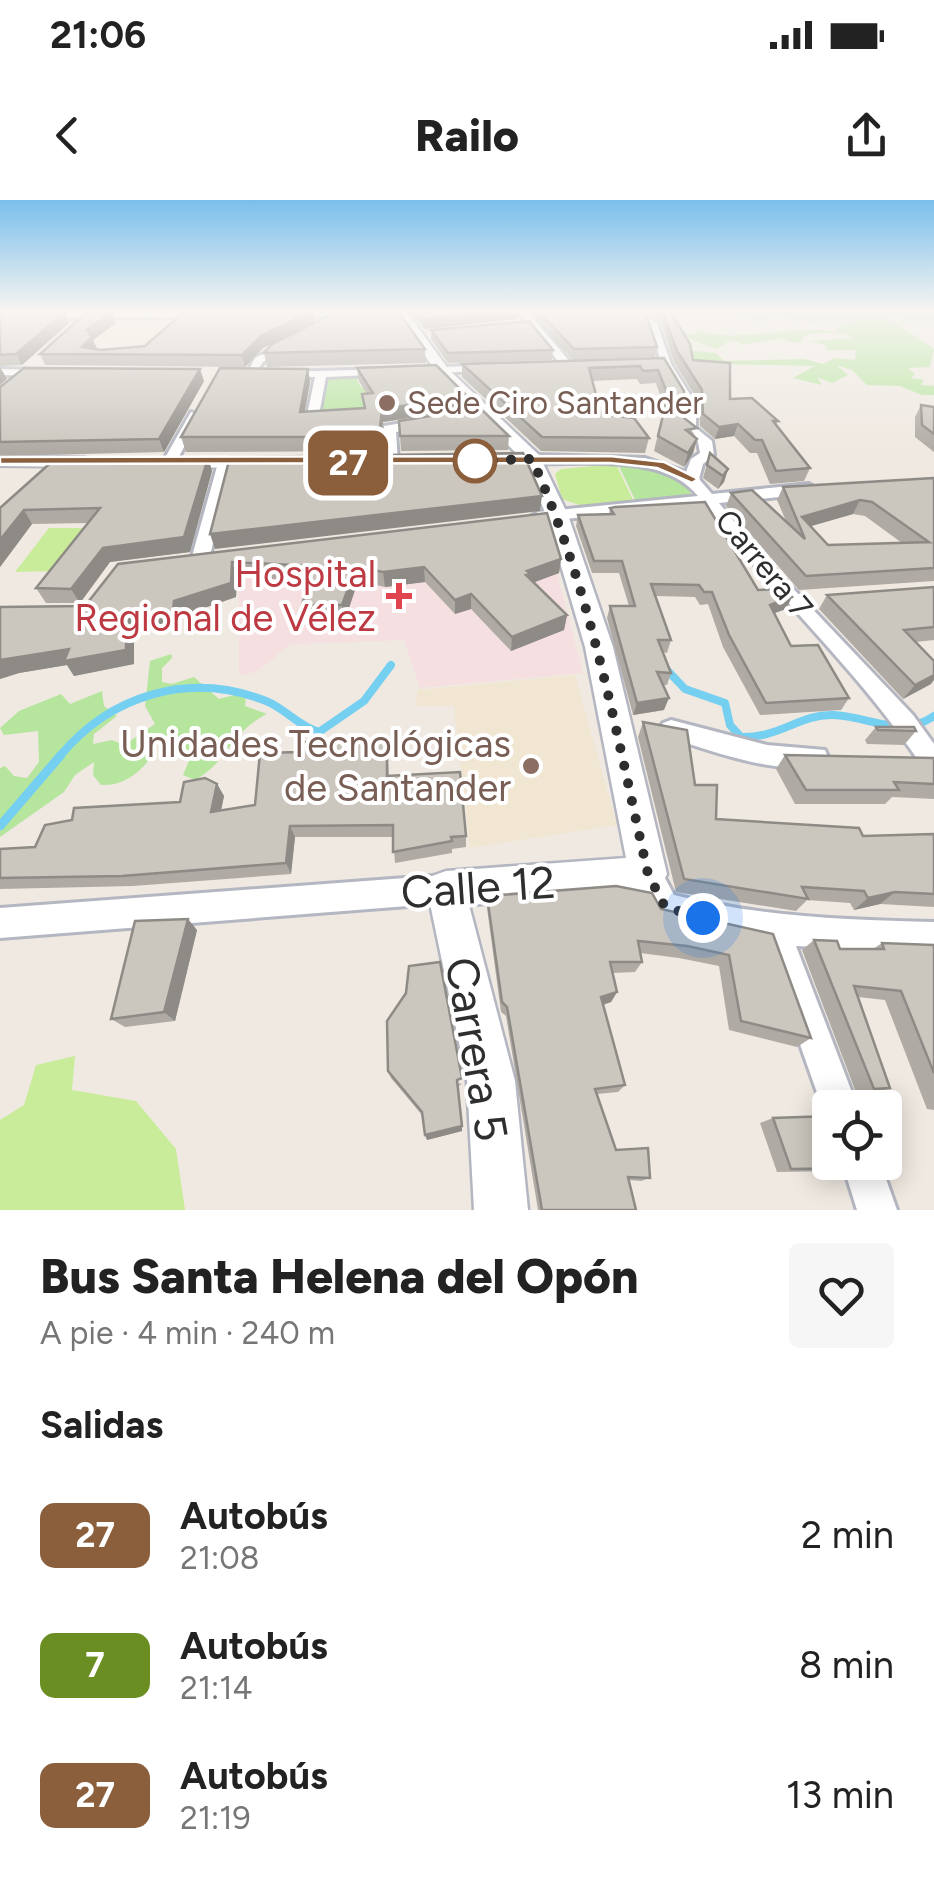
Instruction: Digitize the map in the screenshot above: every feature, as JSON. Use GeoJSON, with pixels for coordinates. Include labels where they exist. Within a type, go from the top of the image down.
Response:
{"type":"FeatureCollection","features":[{"type":"Feature","properties":{"kind":"main road"},"geometry":{"type":"LineString","coordinates":[[432,358],[475,416],[532,459],[557,515],[600,651],[648,874]]}},
{"type":"Feature","properties":{"kind":"main road","name":"Calle 12"},"geometry":{"type":"LineString","coordinates":[[446,889],[648,874]]}},
{"type":"Feature","properties":{"kind":"main road","name":"Carrera 5"},"geometry":{"type":"LineString","coordinates":[[446,889],[491,1081],[501,1210]]}},
{"type":"Feature","properties":{"kind":"street"},"geometry":{"type":"LineString","coordinates":[[249,375],[265,358]]}},
{"type":"Feature","properties":{"kind":"street"},"geometry":{"type":"LineString","coordinates":[[562,358],[566,364]]}},
{"type":"Feature","properties":{"kind":"street","name":"Carrera 7"},"geometry":{"type":"LineString","coordinates":[[662,358],[660,364],[690,404],[690,429],[705,441],[707,455],[696,462],[692,479],[931,756]]}},
{"type":"Feature","properties":{"kind":"street"},"geometry":{"type":"LineString","coordinates":[[12,384],[36,361]]}},
{"type":"Feature","properties":{"kind":"street"},"geometry":{"type":"LineString","coordinates":[[542,366],[581,364]]}},
{"type":"Feature","properties":{"kind":"street"},"geometry":{"type":"LineString","coordinates":[[232,376],[510,367]]}},
{"type":"Feature","properties":{"kind":"street"},"geometry":{"type":"LineString","coordinates":[[0,372],[56,373]]}},
{"type":"Feature","properties":{"kind":"street"},"geometry":{"type":"LineString","coordinates":[[313,414],[321,376]]}},
{"type":"Feature","properties":{"kind":"street"},"geometry":{"type":"LineString","coordinates":[[160,463],[207,394]]}},
{"type":"Feature","properties":{"kind":"street"},"geometry":{"type":"LineString","coordinates":[[391,463],[389,429],[446,420]]}},
{"type":"Feature","properties":{"kind":"street"},"geometry":{"type":"LineString","coordinates":[[0,460],[96,462]]}},
{"type":"Feature","properties":{"kind":"street"},"geometry":{"type":"LineString","coordinates":[[504,460],[645,462],[692,479]]}},
{"type":"Feature","properties":{"kind":"street"},"geometry":{"type":"LineString","coordinates":[[160,463],[280,463]]}},
{"type":"Feature","properties":{"kind":"street"},"geometry":{"type":"LineString","coordinates":[[220,557],[192,561],[225,463]]}},
{"type":"Feature","properties":{"kind":"street"},"geometry":{"type":"LineString","coordinates":[[521,520],[826,487]]}},
{"type":"Feature","properties":{"kind":"street"},"geometry":{"type":"LineString","coordinates":[[794,601],[829,598]]}},
{"type":"Feature","properties":{"kind":"street"},"geometry":{"type":"LineString","coordinates":[[671,730],[768,755],[840,757]]}},
{"type":"Feature","properties":{"kind":"street"},"geometry":{"type":"LineString","coordinates":[[894,758],[931,756]]}},
{"type":"Feature","properties":{"kind":"street"},"geometry":{"type":"LineString","coordinates":[[648,874],[665,907],[775,931],[934,937]]}},
{"type":"Feature","properties":{"kind":"street","name":"Calle 12"},"geometry":{"type":"LineString","coordinates":[[0,922],[446,889]]}},
{"type":"Feature","properties":{"kind":"street"},"geometry":{"type":"LineString","coordinates":[[775,931],[833,1090]]}},
{"type":"Feature","properties":{"kind":"street"},"geometry":{"type":"LineString","coordinates":[[866,1180],[877,1210]]}},
{"type":"Feature","properties":{"kind":"shaded area","name":"Hospital Regional de Vélez"},"geometry":{"type":"Polygon","coordinates":[[[544,525],[583,673],[420,688],[404,640],[291,644],[256,672],[239,675],[239,560],[544,525]]]}},
{"type":"Feature","properties":{"kind":"shaded area","name":"Unidades Tecnológicas de Santander"},"geometry":{"type":"Polygon","coordinates":[[[575,675],[617,825],[470,848],[454,706],[415,706],[418,690],[575,675]]]}},
{"type":"Feature","properties":{"kind":"green space"},"geometry":{"type":"Polygon","coordinates":[[[673,358],[804,359],[823,364],[835,358],[932,358],[930,367],[908,368],[915,374],[911,378],[924,380],[921,385],[934,386],[934,395],[922,395],[900,386],[867,385],[852,370],[836,365],[848,375],[832,383],[817,377],[822,385],[793,378],[815,366],[674,363],[673,358]]]}},
{"type":"Feature","properties":{"kind":"green space"},"geometry":{"type":"Polygon","coordinates":[[[375,376],[357,380],[361,387],[392,384],[400,402],[362,407],[362,415],[317,418],[326,380],[375,376]]]}},
{"type":"Feature","properties":{"kind":"green space"},"geometry":{"type":"Polygon","coordinates":[[[616,464],[634,502],[585,507],[562,499],[555,474],[561,469],[616,464]]]}},
{"type":"Feature","properties":{"kind":"green space"},"geometry":{"type":"Polygon","coordinates":[[[618,464],[660,469],[690,489],[691,496],[636,502],[618,464]]]}},
{"type":"Feature","properties":{"kind":"green space"},"geometry":{"type":"Polygon","coordinates":[[[49,528],[89,528],[55,571],[15,572],[49,528]]]}},
{"type":"Feature","properties":{"kind":"green space"},"geometry":{"type":"Polygon","coordinates":[[[171,654],[172,658],[162,668],[162,682],[172,684],[194,677],[219,699],[246,692],[245,706],[267,714],[244,730],[214,765],[195,780],[183,775],[191,756],[184,746],[171,737],[153,734],[147,740],[153,754],[131,777],[101,785],[93,775],[94,762],[75,775],[64,792],[0,837],[0,768],[5,766],[14,776],[27,778],[39,762],[38,731],[4,735],[0,728],[19,711],[61,694],[70,704],[102,691],[104,706],[117,716],[94,734],[93,744],[112,740],[124,745],[155,724],[145,706],[150,661],[171,654]]]}},
{"type":"Feature","properties":{"kind":"green space"},"geometry":{"type":"Polygon","coordinates":[[[75,1056],[72,1090],[136,1101],[176,1149],[185,1210],[0,1210],[0,1120],[24,1105],[36,1065],[75,1056]]]}},
{"type":"Feature","properties":{"kind":"building"},"geometry":{"type":"Polygon","coordinates":[[[664,358],[684,391],[684,418],[697,428],[686,430],[697,439],[688,453],[658,436],[668,395],[658,370],[643,371],[640,366],[589,368],[601,414],[634,418],[649,438],[542,437],[462,364],[664,358]]]}},
{"type":"Feature","properties":{"kind":"building"},"geometry":{"type":"Polygon","coordinates":[[[682,358],[730,363],[730,399],[752,398],[778,421],[773,421],[810,468],[776,471],[762,440],[755,440],[738,424],[719,427],[703,414],[702,390],[682,358]]]}},
{"type":"Feature","properties":{"kind":"building"},"geometry":{"type":"Polygon","coordinates":[[[436,365],[467,396],[382,409],[379,437],[181,437],[220,368],[308,369],[300,412],[365,408],[362,394],[373,393],[357,368],[436,365]]]}},
{"type":"Feature","properties":{"kind":"building"},"geometry":{"type":"Polygon","coordinates":[[[24,368],[200,369],[159,439],[0,442],[0,387],[24,368]]]}},
{"type":"Feature","properties":{"kind":"building"},"geometry":{"type":"Polygon","coordinates":[[[921,405],[934,407],[934,434],[922,425],[921,405]]]}},
{"type":"Feature","properties":{"kind":"building"},"geometry":{"type":"Polygon","coordinates":[[[480,408],[509,436],[400,436],[399,421],[480,408]]]}},
{"type":"Feature","properties":{"kind":"building"},"geometry":{"type":"Polygon","coordinates":[[[523,453],[542,496],[210,534],[230,457],[523,453]]]}},
{"type":"Feature","properties":{"kind":"building"},"geometry":{"type":"Polygon","coordinates":[[[710,453],[728,469],[723,476],[707,465],[710,453]]]}},
{"type":"Feature","properties":{"kind":"building"},"geometry":{"type":"Polygon","coordinates":[[[57,457],[208,458],[184,537],[103,548],[71,589],[36,588],[100,508],[24,510],[0,540],[0,508],[57,457]]]}},
{"type":"Feature","properties":{"kind":"building"},"geometry":{"type":"Polygon","coordinates":[[[934,478],[934,568],[806,576],[731,493],[752,490],[805,539],[783,487],[934,478]],[[860,500],[802,517],[828,545],[929,542],[872,502],[860,500]]]}},
{"type":"Feature","properties":{"kind":"building"},"geometry":{"type":"Polygon","coordinates":[[[705,502],[758,590],[785,589],[792,597],[770,605],[791,646],[818,645],[849,698],[766,703],[729,635],[712,592],[704,592],[699,585],[651,584],[671,640],[658,640],[671,673],[657,672],[669,698],[637,703],[610,606],[635,606],[622,561],[594,561],[578,515],[614,514],[610,508],[615,507],[705,502]]]}},
{"type":"Feature","properties":{"kind":"building"},"geometry":{"type":"Polygon","coordinates":[[[547,513],[561,559],[527,571],[531,574],[526,575],[567,615],[512,637],[471,594],[455,600],[424,567],[383,572],[356,567],[342,605],[302,605],[313,566],[232,562],[231,583],[174,601],[173,611],[126,617],[126,650],[64,661],[69,649],[0,660],[0,607],[85,606],[118,564],[547,513]]]}},
{"type":"Feature","properties":{"kind":"building"},"geometry":{"type":"Polygon","coordinates":[[[934,587],[934,627],[904,630],[934,661],[934,675],[915,685],[827,595],[934,587]]]}},
{"type":"Feature","properties":{"kind":"building"},"geometry":{"type":"Polygon","coordinates":[[[643,722],[687,730],[695,785],[717,785],[716,819],[859,828],[863,836],[934,834],[934,894],[895,892],[868,898],[864,891],[802,887],[808,899],[684,879],[643,722]]]}},
{"type":"Feature","properties":{"kind":"building"},"geometry":{"type":"Polygon","coordinates":[[[876,727],[914,727],[916,731],[878,730],[876,727]]]}},
{"type":"Feature","properties":{"kind":"building"},"geometry":{"type":"Polygon","coordinates":[[[387,741],[387,776],[460,772],[466,836],[393,852],[393,825],[290,826],[286,863],[122,876],[0,878],[0,849],[35,847],[45,825],[72,820],[74,808],[180,802],[184,782],[205,778],[217,784],[211,812],[255,805],[260,753],[301,752],[301,742],[387,741]]]}},
{"type":"Feature","properties":{"kind":"building"},"geometry":{"type":"Polygon","coordinates":[[[785,755],[934,758],[934,784],[894,782],[899,790],[806,790],[785,755]]]}},
{"type":"Feature","properties":{"kind":"building"},"geometry":{"type":"Polygon","coordinates":[[[616,886],[652,893],[661,909],[773,934],[811,1038],[741,1021],[729,955],[638,941],[642,962],[610,962],[617,992],[601,997],[625,1085],[595,1089],[616,1150],[648,1148],[650,1178],[628,1177],[636,1210],[542,1210],[507,1007],[502,1002],[487,896],[616,886]]]}},
{"type":"Feature","properties":{"kind":"building"},"geometry":{"type":"Polygon","coordinates":[[[188,919],[164,1012],[111,1019],[135,921],[188,919]]]}},
{"type":"Feature","properties":{"kind":"building"},"geometry":{"type":"Polygon","coordinates":[[[814,940],[837,941],[840,949],[884,949],[882,943],[934,945],[934,1073],[901,991],[854,986],[890,1088],[874,1089],[814,940]]]}},
{"type":"Feature","properties":{"kind":"building"},"geometry":{"type":"Polygon","coordinates":[[[440,962],[462,1078],[457,1080],[462,1126],[425,1135],[422,1112],[388,1071],[387,1021],[406,993],[409,966],[440,962]]]}},
{"type":"Feature","properties":{"kind":"building"},"geometry":{"type":"Polygon","coordinates":[[[812,1117],[812,1169],[791,1169],[773,1118],[812,1117]]]}},
{"type":"Feature","properties":{"kind":"waterway"},"geometry":{"type":"LineString","coordinates":[[59,757],[103,717],[153,694],[181,689],[209,688],[266,701],[319,732],[364,701],[391,665]]}},
{"type":"Feature","properties":{"kind":"waterway"},"geometry":{"type":"LineString","coordinates":[[666,669],[685,689],[725,703],[730,725],[741,737],[767,734],[821,716],[846,716],[897,726],[922,723],[934,716]]}},
{"type":"Feature","properties":{"kind":"waterway"},"geometry":{"type":"LineString","coordinates":[[0,826],[61,755]]}},
{"type":"Feature","properties":{"kind":"bus line","name":"27"},"geometry":{"type":"LineString","coordinates":[[0,460],[354,463],[610,459],[660,465],[692,479]]}},
{"type":"Feature","properties":{"kind":"place","name":"Sede Ciro Santander"},"geometry":{"type":"Point","coordinates":[387,403]}},
{"type":"Feature","properties":{"kind":"place","name":"Hospital Regional de Vélez"},"geometry":{"type":"Point","coordinates":[399,596]}},
{"type":"Feature","properties":{"kind":"place","name":"Unidades Tecnológicas de Santander"},"geometry":{"type":"Point","coordinates":[531,766]}},
{"type":"Feature","properties":{"kind":"route"},"geometry":{"type":"LineString","coordinates":[[475,461],[466,461],[532,459],[557,515],[599,647],[648,874],[665,907],[703,918]]}}]}
